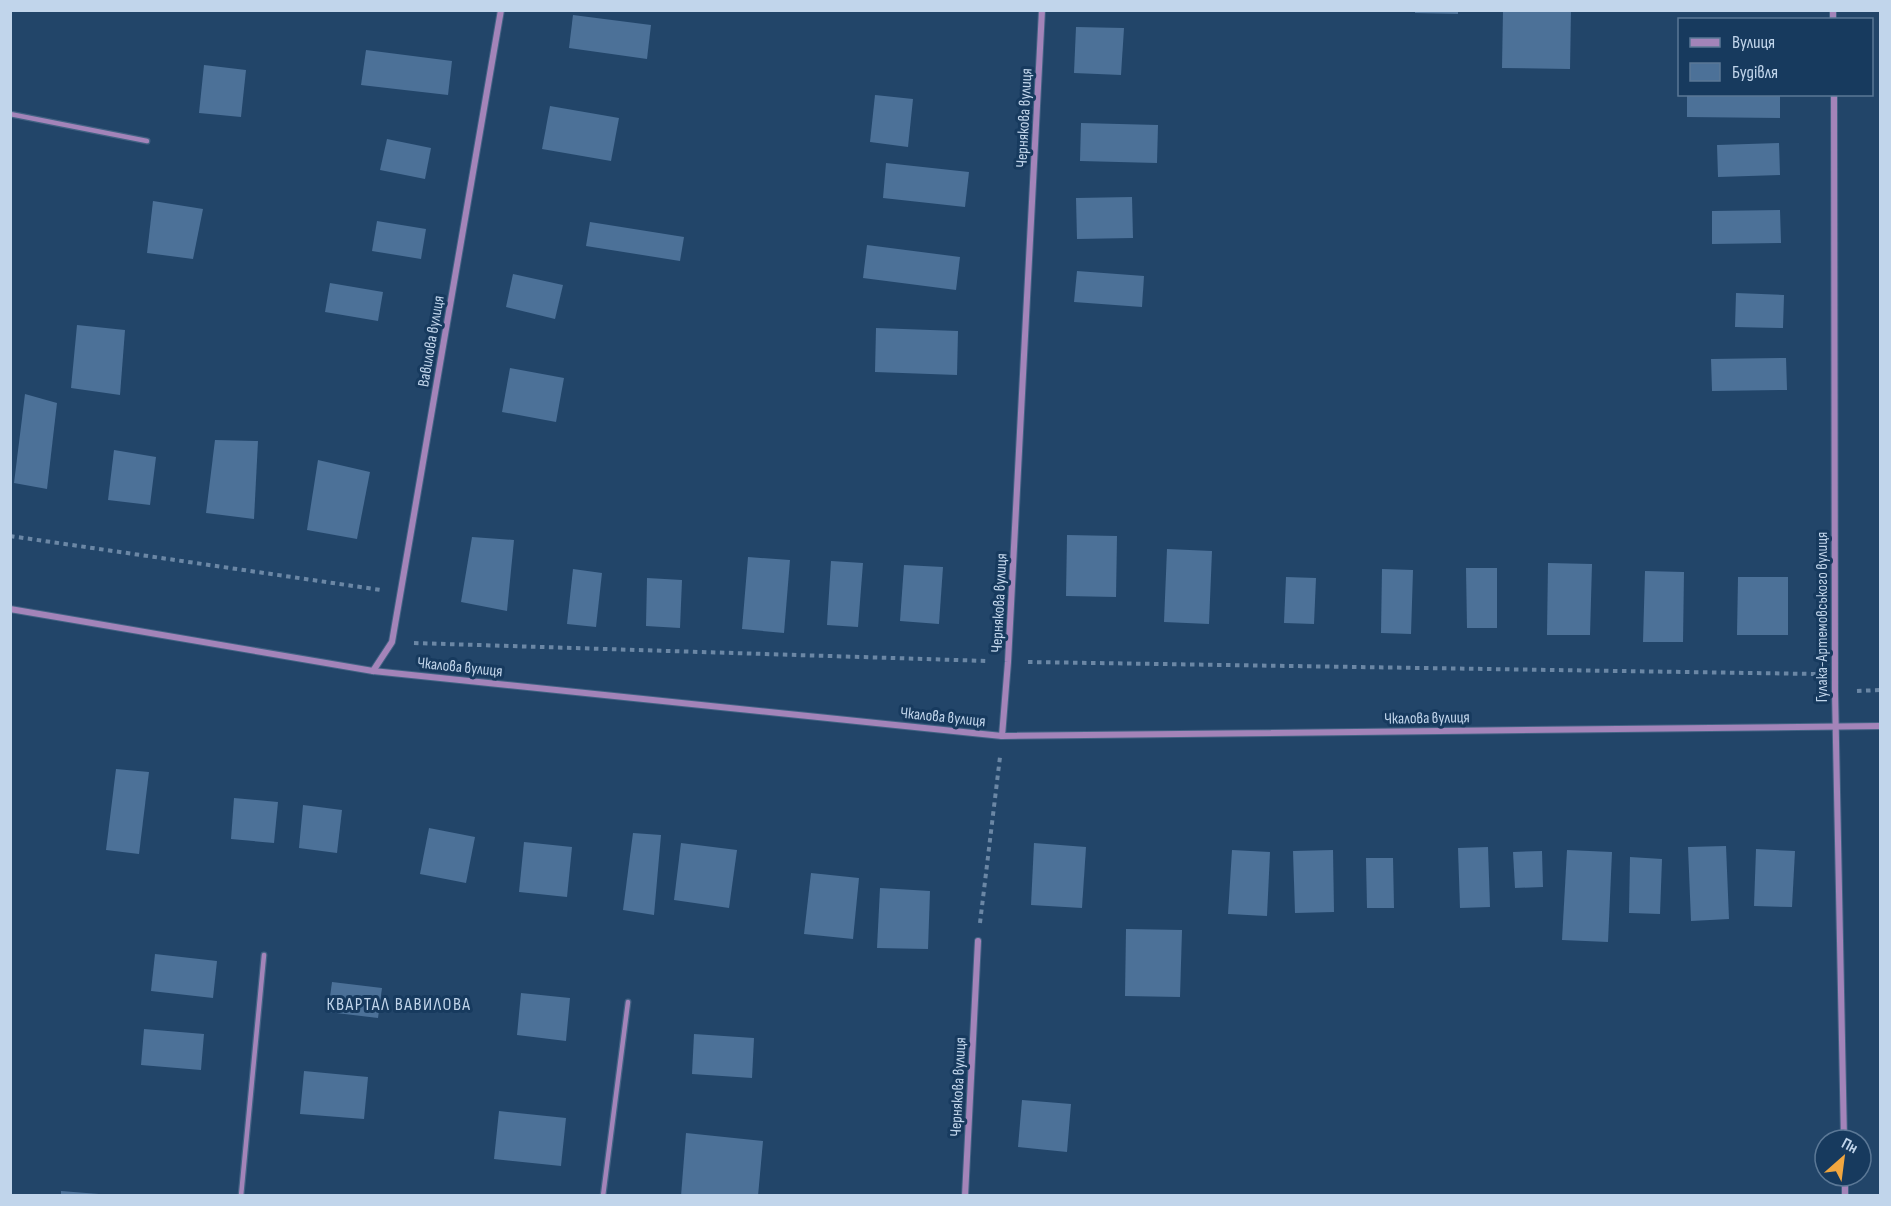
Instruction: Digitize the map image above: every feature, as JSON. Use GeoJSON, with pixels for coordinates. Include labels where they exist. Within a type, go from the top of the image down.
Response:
{"type":"FeatureCollection","features":[{"type":"Feature","properties":{"kind":"street","name":"Вавилова вулиця"},"geometry":{"type":"LineString","coordinates":[[373,671],[392,642],[501,10]]}},
{"type":"Feature","properties":{"kind":"street","name":"Чернякова вулиця"},"geometry":{"type":"LineString","coordinates":[[1002,736],[1008,662],[1042,10]]}},
{"type":"Feature","properties":{"kind":"street","name":"Гулака-Артемовського вулиця"},"geometry":{"type":"LineString","coordinates":[[1834,96],[1835,674],[1844,1128]]}},
{"type":"Feature","properties":{"kind":"street","name":"Чкалова вулиця"},"geometry":{"type":"LineString","coordinates":[[10,609],[373,671],[1002,736],[1881,726]]}},
{"type":"Feature","properties":{"kind":"street","name":"Чернякова вулиця"},"geometry":{"type":"LineString","coordinates":[[965,1196],[978,941]]}},
{"type":"Feature","properties":{"kind":"lane"},"geometry":{"type":"LineString","coordinates":[[10,114],[147,141]]}},
{"type":"Feature","properties":{"kind":"lane"},"geometry":{"type":"LineString","coordinates":[[241,1196],[264,955]]}},
{"type":"Feature","properties":{"kind":"lane"},"geometry":{"type":"LineString","coordinates":[[603,1196],[628,1002]]}},
{"type":"Feature","properties":{"kind":"path"},"geometry":{"type":"LineString","coordinates":[[10,536],[401,593]]}},
{"type":"Feature","properties":{"kind":"path"},"geometry":{"type":"LineString","coordinates":[[392,642],[1008,662],[1835,674]]}},
{"type":"Feature","properties":{"kind":"path"},"geometry":{"type":"LineString","coordinates":[[978,941],[1002,736]]}},
{"type":"Feature","properties":{"kind":"building"},"geometry":{"type":"Polygon","coordinates":[[[1415,10],[1458,10],[1458,14],[1415,13],[1415,10]]]}},
{"type":"Feature","properties":{"kind":"building"},"geometry":{"type":"Polygon","coordinates":[[[1503,10],[1571,10],[1570,69],[1502,68],[1503,10]]]}},
{"type":"Feature","properties":{"kind":"building"},"geometry":{"type":"Polygon","coordinates":[[[573,15],[651,25],[647,59],[569,48],[573,15]]]}},
{"type":"Feature","properties":{"kind":"building"},"geometry":{"type":"Polygon","coordinates":[[[1076,27],[1124,28],[1121,75],[1074,73],[1076,27]]]}},
{"type":"Feature","properties":{"kind":"building"},"geometry":{"type":"Polygon","coordinates":[[[366,50],[452,61],[448,95],[361,85],[366,50]]]}},
{"type":"Feature","properties":{"kind":"building"},"geometry":{"type":"Polygon","coordinates":[[[204,65],[246,70],[241,117],[199,113],[204,65]]]}},
{"type":"Feature","properties":{"kind":"building"},"geometry":{"type":"Polygon","coordinates":[[[875,95],[913,99],[908,147],[870,142],[875,95]]]}},
{"type":"Feature","properties":{"kind":"building"},"geometry":{"type":"Polygon","coordinates":[[[1687,96],[1780,96],[1780,118],[1687,117],[1687,96]]]}},
{"type":"Feature","properties":{"kind":"building"},"geometry":{"type":"Polygon","coordinates":[[[550,106],[619,118],[611,161],[542,149],[550,106]]]}},
{"type":"Feature","properties":{"kind":"building"},"geometry":{"type":"Polygon","coordinates":[[[1081,123],[1158,125],[1157,163],[1080,161],[1081,123]]]}},
{"type":"Feature","properties":{"kind":"building"},"geometry":{"type":"Polygon","coordinates":[[[387,139],[431,148],[425,179],[380,170],[387,139]]]}},
{"type":"Feature","properties":{"kind":"building"},"geometry":{"type":"Polygon","coordinates":[[[1779,143],[1780,175],[1718,177],[1717,145],[1779,143]]]}},
{"type":"Feature","properties":{"kind":"building"},"geometry":{"type":"Polygon","coordinates":[[[886,163],[969,172],[965,207],[883,198],[886,163]]]}},
{"type":"Feature","properties":{"kind":"building"},"geometry":{"type":"Polygon","coordinates":[[[1132,197],[1133,238],[1077,239],[1076,198],[1132,197]]]}},
{"type":"Feature","properties":{"kind":"building"},"geometry":{"type":"Polygon","coordinates":[[[153,201],[203,209],[193,259],[147,253],[153,201]]]}},
{"type":"Feature","properties":{"kind":"building"},"geometry":{"type":"Polygon","coordinates":[[[1780,210],[1781,243],[1712,244],[1712,211],[1780,210]]]}},
{"type":"Feature","properties":{"kind":"building"},"geometry":{"type":"Polygon","coordinates":[[[377,221],[426,229],[421,259],[372,251],[377,221]]]}},
{"type":"Feature","properties":{"kind":"building"},"geometry":{"type":"Polygon","coordinates":[[[590,222],[684,237],[680,261],[586,246],[590,222]]]}},
{"type":"Feature","properties":{"kind":"building"},"geometry":{"type":"Polygon","coordinates":[[[867,245],[960,257],[956,290],[863,278],[867,245]]]}},
{"type":"Feature","properties":{"kind":"building"},"geometry":{"type":"Polygon","coordinates":[[[1077,271],[1144,276],[1142,307],[1074,302],[1077,271]]]}},
{"type":"Feature","properties":{"kind":"building"},"geometry":{"type":"Polygon","coordinates":[[[513,274],[563,285],[555,319],[506,307],[513,274]]]}},
{"type":"Feature","properties":{"kind":"building"},"geometry":{"type":"Polygon","coordinates":[[[330,283],[383,292],[378,321],[325,312],[330,283]]]}},
{"type":"Feature","properties":{"kind":"building"},"geometry":{"type":"Polygon","coordinates":[[[1736,293],[1784,295],[1783,328],[1735,327],[1736,293]]]}},
{"type":"Feature","properties":{"kind":"building"},"geometry":{"type":"Polygon","coordinates":[[[77,325],[125,330],[120,395],[71,388],[77,325]]]}},
{"type":"Feature","properties":{"kind":"building"},"geometry":{"type":"Polygon","coordinates":[[[876,328],[958,331],[957,375],[875,372],[876,328]]]}},
{"type":"Feature","properties":{"kind":"building"},"geometry":{"type":"Polygon","coordinates":[[[1786,358],[1787,390],[1712,391],[1711,359],[1786,358]]]}},
{"type":"Feature","properties":{"kind":"building"},"geometry":{"type":"Polygon","coordinates":[[[510,368],[564,378],[556,422],[502,412],[510,368]]]}},
{"type":"Feature","properties":{"kind":"building"},"geometry":{"type":"Polygon","coordinates":[[[25,394],[57,403],[47,489],[14,483],[25,394]]]}},
{"type":"Feature","properties":{"kind":"building"},"geometry":{"type":"Polygon","coordinates":[[[215,440],[258,441],[254,519],[206,513],[215,440]]]}},
{"type":"Feature","properties":{"kind":"building"},"geometry":{"type":"Polygon","coordinates":[[[114,450],[156,457],[150,505],[108,500],[114,450]]]}},
{"type":"Feature","properties":{"kind":"building"},"geometry":{"type":"Polygon","coordinates":[[[318,460],[370,472],[357,539],[307,530],[318,460]]]}},
{"type":"Feature","properties":{"kind":"building"},"geometry":{"type":"Polygon","coordinates":[[[1067,535],[1117,536],[1116,597],[1066,596],[1067,535]]]}},
{"type":"Feature","properties":{"kind":"building"},"geometry":{"type":"Polygon","coordinates":[[[472,537],[514,540],[507,611],[461,602],[472,537]]]}},
{"type":"Feature","properties":{"kind":"building"},"geometry":{"type":"Polygon","coordinates":[[[1167,549],[1212,551],[1209,624],[1164,622],[1167,549]]]}},
{"type":"Feature","properties":{"kind":"building"},"geometry":{"type":"Polygon","coordinates":[[[748,557],[790,560],[784,633],[742,629],[748,557]]]}},
{"type":"Feature","properties":{"kind":"building"},"geometry":{"type":"Polygon","coordinates":[[[831,561],[863,563],[858,627],[827,625],[831,561]]]}},
{"type":"Feature","properties":{"kind":"building"},"geometry":{"type":"Polygon","coordinates":[[[1548,563],[1592,564],[1590,635],[1547,635],[1548,563]]]}},
{"type":"Feature","properties":{"kind":"building"},"geometry":{"type":"Polygon","coordinates":[[[904,565],[943,567],[939,624],[900,621],[904,565]]]}},
{"type":"Feature","properties":{"kind":"building"},"geometry":{"type":"Polygon","coordinates":[[[1466,568],[1497,568],[1497,628],[1467,628],[1466,568]]]}},
{"type":"Feature","properties":{"kind":"building"},"geometry":{"type":"Polygon","coordinates":[[[573,569],[602,573],[596,627],[567,624],[573,569]]]}},
{"type":"Feature","properties":{"kind":"building"},"geometry":{"type":"Polygon","coordinates":[[[1382,569],[1413,570],[1411,634],[1381,633],[1382,569]]]}},
{"type":"Feature","properties":{"kind":"building"},"geometry":{"type":"Polygon","coordinates":[[[1645,571],[1684,572],[1683,642],[1643,642],[1645,571]]]}},
{"type":"Feature","properties":{"kind":"building"},"geometry":{"type":"Polygon","coordinates":[[[1286,577],[1316,578],[1314,624],[1284,623],[1286,577]]]}},
{"type":"Feature","properties":{"kind":"building"},"geometry":{"type":"Polygon","coordinates":[[[1738,577],[1788,577],[1788,635],[1737,635],[1738,577]]]}},
{"type":"Feature","properties":{"kind":"building"},"geometry":{"type":"Polygon","coordinates":[[[647,578],[682,580],[680,628],[646,626],[647,578]]]}},
{"type":"Feature","properties":{"kind":"building"},"geometry":{"type":"Polygon","coordinates":[[[116,769],[149,772],[139,854],[106,850],[116,769]]]}},
{"type":"Feature","properties":{"kind":"building"},"geometry":{"type":"Polygon","coordinates":[[[234,798],[278,802],[274,843],[231,839],[234,798]]]}},
{"type":"Feature","properties":{"kind":"building"},"geometry":{"type":"Polygon","coordinates":[[[303,805],[342,810],[337,853],[299,848],[303,805]]]}},
{"type":"Feature","properties":{"kind":"building"},"geometry":{"type":"Polygon","coordinates":[[[429,828],[475,837],[466,883],[420,874],[429,828]]]}},
{"type":"Feature","properties":{"kind":"building"},"geometry":{"type":"Polygon","coordinates":[[[633,833],[661,835],[654,915],[623,910],[633,833]]]}},
{"type":"Feature","properties":{"kind":"building"},"geometry":{"type":"Polygon","coordinates":[[[524,842],[572,847],[567,897],[519,892],[524,842]]]}},
{"type":"Feature","properties":{"kind":"building"},"geometry":{"type":"Polygon","coordinates":[[[681,843],[737,850],[729,908],[674,900],[681,843]]]}},
{"type":"Feature","properties":{"kind":"building"},"geometry":{"type":"Polygon","coordinates":[[[1034,843],[1086,847],[1082,908],[1031,905],[1034,843]]]}},
{"type":"Feature","properties":{"kind":"building"},"geometry":{"type":"Polygon","coordinates":[[[1726,846],[1729,919],[1691,921],[1688,847],[1726,846]]]}},
{"type":"Feature","properties":{"kind":"building"},"geometry":{"type":"Polygon","coordinates":[[[1488,847],[1490,907],[1460,908],[1458,848],[1488,847]]]}},
{"type":"Feature","properties":{"kind":"building"},"geometry":{"type":"Polygon","coordinates":[[[1756,849],[1795,851],[1792,907],[1754,906],[1756,849]]]}},
{"type":"Feature","properties":{"kind":"building"},"geometry":{"type":"Polygon","coordinates":[[[1232,850],[1270,852],[1267,916],[1228,914],[1232,850]]]}},
{"type":"Feature","properties":{"kind":"building"},"geometry":{"type":"Polygon","coordinates":[[[1333,850],[1334,912],[1295,913],[1293,851],[1333,850]]]}},
{"type":"Feature","properties":{"kind":"building"},"geometry":{"type":"Polygon","coordinates":[[[1567,850],[1612,852],[1608,942],[1562,940],[1567,850]]]}},
{"type":"Feature","properties":{"kind":"building"},"geometry":{"type":"Polygon","coordinates":[[[1542,851],[1543,887],[1515,888],[1513,852],[1542,851]]]}},
{"type":"Feature","properties":{"kind":"building"},"geometry":{"type":"Polygon","coordinates":[[[1630,857],[1662,859],[1660,914],[1629,913],[1630,857]]]}},
{"type":"Feature","properties":{"kind":"building"},"geometry":{"type":"Polygon","coordinates":[[[1366,858],[1393,858],[1394,908],[1367,908],[1366,858]]]}},
{"type":"Feature","properties":{"kind":"building"},"geometry":{"type":"Polygon","coordinates":[[[811,873],[859,878],[853,939],[804,934],[811,873]]]}},
{"type":"Feature","properties":{"kind":"building"},"geometry":{"type":"Polygon","coordinates":[[[880,888],[930,891],[928,949],[877,948],[880,888]]]}},
{"type":"Feature","properties":{"kind":"building"},"geometry":{"type":"Polygon","coordinates":[[[1126,929],[1182,930],[1180,997],[1125,996],[1126,929]]]}},
{"type":"Feature","properties":{"kind":"building"},"geometry":{"type":"Polygon","coordinates":[[[155,954],[217,961],[213,998],[151,991],[155,954]]]}},
{"type":"Feature","properties":{"kind":"building"},"geometry":{"type":"Polygon","coordinates":[[[332,982],[382,988],[378,1018],[328,1012],[332,982]]]}},
{"type":"Feature","properties":{"kind":"building"},"geometry":{"type":"Polygon","coordinates":[[[521,993],[570,998],[566,1041],[517,1035],[521,993]]]}},
{"type":"Feature","properties":{"kind":"building"},"geometry":{"type":"Polygon","coordinates":[[[144,1029],[204,1034],[201,1070],[141,1065],[144,1029]]]}},
{"type":"Feature","properties":{"kind":"building"},"geometry":{"type":"Polygon","coordinates":[[[694,1034],[754,1038],[752,1078],[692,1074],[694,1034]]]}},
{"type":"Feature","properties":{"kind":"building"},"geometry":{"type":"Polygon","coordinates":[[[304,1071],[368,1077],[364,1119],[300,1114],[304,1071]]]}},
{"type":"Feature","properties":{"kind":"building"},"geometry":{"type":"Polygon","coordinates":[[[1022,1100],[1071,1104],[1067,1152],[1018,1147],[1022,1100]]]}},
{"type":"Feature","properties":{"kind":"building"},"geometry":{"type":"Polygon","coordinates":[[[499,1111],[566,1118],[561,1166],[494,1159],[499,1111]]]}},
{"type":"Feature","properties":{"kind":"building"},"geometry":{"type":"Polygon","coordinates":[[[686,1133],[763,1141],[758,1196],[681,1196],[686,1133]]]}},
{"type":"Feature","properties":{"kind":"building"},"geometry":{"type":"Polygon","coordinates":[[[61,1191],[99,1194],[99,1196],[61,1196],[61,1191]]]}},
{"type":"Feature","properties":{"kind":"district","name":"КВАРТАЛ ВАВИЛОВА"},"geometry":{"type":"Point","coordinates":[399,1004]}}]}
